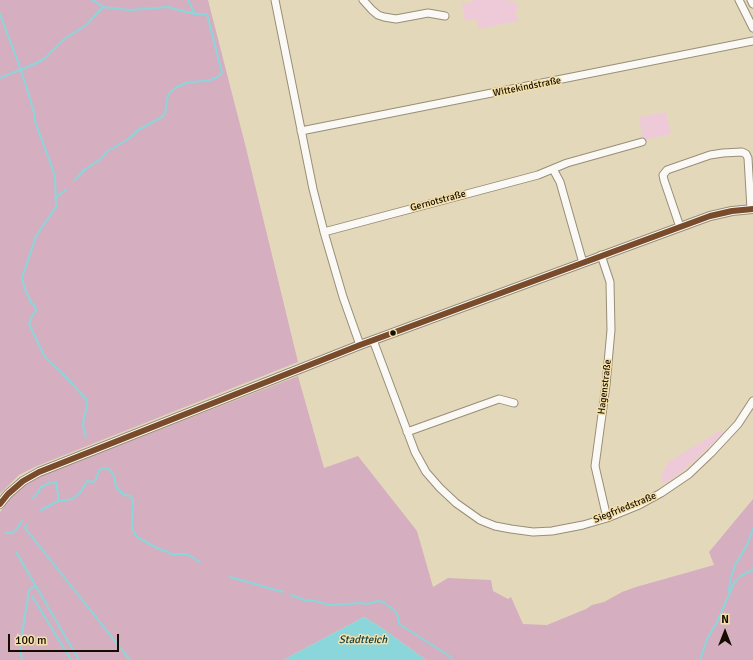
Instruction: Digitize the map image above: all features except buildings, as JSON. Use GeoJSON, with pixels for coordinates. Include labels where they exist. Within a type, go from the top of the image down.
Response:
{"type":"FeatureCollection","features":[{"type":"Feature","properties":{"kind":"street"},"geometry":{"type":"LineString","coordinates":[[275,0],[301,132],[324,232],[343,297],[360,344]]}},
{"type":"Feature","properties":{"kind":"street"},"geometry":{"type":"LineString","coordinates":[[363,0],[378,15],[384,17],[396,19],[428,13],[445,16]]}},
{"type":"Feature","properties":{"kind":"street"},"geometry":{"type":"LineString","coordinates":[[739,0],[753,28]]}},
{"type":"Feature","properties":{"kind":"street"},"geometry":{"type":"LineString","coordinates":[[751,0],[753,4]]}},
{"type":"Feature","properties":{"kind":"street","name":"Wittekindstraße"},"geometry":{"type":"LineString","coordinates":[[301,132],[753,41]]}},
{"type":"Feature","properties":{"kind":"street","name":"Gernotstraße"},"geometry":{"type":"LineString","coordinates":[[324,232],[538,175],[567,163],[642,142]]}},
{"type":"Feature","properties":{"kind":"street"},"geometry":{"type":"LineString","coordinates":[[0,504],[8,494],[23,481],[39,472],[360,344],[720,213],[752,209],[748,158],[746,154],[742,152],[710,155],[666,170],[663,175],[664,180],[680,227]]}},
{"type":"Feature","properties":{"kind":"street"},"geometry":{"type":"LineString","coordinates":[[553,169],[560,182],[584,263]]}},
{"type":"Feature","properties":{"kind":"street","name":"Hagenstraße"},"geometry":{"type":"LineString","coordinates":[[602,256],[610,282],[611,330],[608,370],[595,466],[607,518]]}},
{"type":"Feature","properties":{"kind":"street","name":"Siegfriedstraße"},"geometry":{"type":"LineString","coordinates":[[373,340],[415,452],[426,472],[456,503],[480,520],[495,526],[533,532],[552,531],[583,525],[607,518],[639,505],[661,493],[689,474],[738,424],[753,401]]}},
{"type":"Feature","properties":{"kind":"street"},"geometry":{"type":"LineString","coordinates":[[407,432],[499,399],[514,403]]}},
{"type":"Feature","properties":{"kind":"shaded area"},"geometry":{"type":"Polygon","coordinates":[[[0,0],[208,0],[298,362],[37,466],[19,475],[0,494],[0,0]]]}},
{"type":"Feature","properties":{"kind":"shaded area"},"geometry":{"type":"Polygon","coordinates":[[[472,0],[505,0],[515,2],[519,10],[515,11],[518,21],[479,29],[476,19],[465,21],[462,4],[472,2],[472,0]]]}},
{"type":"Feature","properties":{"kind":"shaded area"},"geometry":{"type":"Polygon","coordinates":[[[666,112],[671,134],[643,140],[639,117],[666,112]]]}},
{"type":"Feature","properties":{"kind":"shaded area"},"geometry":{"type":"Polygon","coordinates":[[[298,376],[324,468],[358,456],[417,531],[433,587],[448,578],[491,580],[493,591],[508,599],[511,597],[523,624],[547,625],[586,609],[592,605],[604,602],[622,592],[714,565],[709,552],[753,499],[753,660],[426,660],[364,617],[283,660],[0,660],[0,512],[11,496],[25,484],[40,476],[298,376]]]}},
{"type":"Feature","properties":{"kind":"shaded area"},"geometry":{"type":"Polygon","coordinates":[[[721,430],[723,432],[722,435],[684,470],[665,483],[661,480],[662,473],[668,462],[721,430]]]}},
{"type":"Feature","properties":{"kind":"water","name":"Stadtteich"},"geometry":{"type":"Polygon","coordinates":[[[364,617],[426,660],[283,660],[364,617]]]}},
{"type":"Feature","properties":{"kind":"waterway"},"geometry":{"type":"LineString","coordinates":[[93,0],[103,7]]}},
{"type":"Feature","properties":{"kind":"waterway"},"geometry":{"type":"LineString","coordinates":[[75,180],[85,169],[101,159],[106,152],[130,138],[138,130],[162,117],[165,114],[167,99],[170,92],[186,83],[210,80],[218,77],[222,73],[207,14],[195,14],[188,0]]}},
{"type":"Feature","properties":{"kind":"waterway"},"geometry":{"type":"LineString","coordinates":[[0,78],[44,59],[64,39],[85,26],[103,7],[130,10],[167,7],[195,14]]}},
{"type":"Feature","properties":{"kind":"waterway"},"geometry":{"type":"LineString","coordinates":[[0,14],[21,70],[34,112],[35,121],[55,176],[56,207],[36,236],[22,278],[25,289],[31,302],[35,306],[36,311],[29,324],[45,357],[86,399],[87,407],[83,426],[86,437]]}},
{"type":"Feature","properties":{"kind":"waterway"},"geometry":{"type":"LineString","coordinates":[[56,197],[66,190]]}},
{"type":"Feature","properties":{"kind":"waterway"},"geometry":{"type":"LineString","coordinates":[[41,510],[58,501],[72,499],[80,493],[87,481],[95,481],[99,470],[104,468],[109,469],[114,476],[116,487],[124,495],[131,496],[133,501],[132,529],[137,537],[171,554],[187,554],[200,562]]}},
{"type":"Feature","properties":{"kind":"waterway"},"geometry":{"type":"LineString","coordinates":[[33,498],[41,487],[56,482],[58,501]]}},
{"type":"Feature","properties":{"kind":"waterway"},"geometry":{"type":"LineString","coordinates":[[6,533],[12,533],[15,531],[22,521]]}},
{"type":"Feature","properties":{"kind":"waterway"},"geometry":{"type":"LineString","coordinates":[[26,525],[25,528],[130,660]]}},
{"type":"Feature","properties":{"kind":"waterway"},"geometry":{"type":"LineString","coordinates":[[729,591],[730,581],[735,565],[747,545],[753,529]]}},
{"type":"Feature","properties":{"kind":"waterway"},"geometry":{"type":"LineString","coordinates":[[16,552],[79,660]]}},
{"type":"Feature","properties":{"kind":"waterway"},"geometry":{"type":"LineString","coordinates":[[700,660],[707,639],[717,622],[734,583],[742,575],[751,571],[753,568]]}},
{"type":"Feature","properties":{"kind":"waterway"},"geometry":{"type":"LineString","coordinates":[[230,577],[283,592]]}},
{"type":"Feature","properties":{"kind":"waterway"},"geometry":{"type":"LineString","coordinates":[[22,660],[20,646],[29,590],[35,586]]}},
{"type":"Feature","properties":{"kind":"waterway"},"geometry":{"type":"LineString","coordinates":[[291,595],[307,601],[312,600],[329,605],[367,604],[378,601],[383,602],[395,611],[398,616],[399,624],[451,657],[452,660]]}},
{"type":"Feature","properties":{"kind":"waterway"},"geometry":{"type":"LineString","coordinates":[[32,596],[71,660]]}},
{"type":"Feature","properties":{"kind":"transit line"},"geometry":{"type":"LineString","coordinates":[[0,504],[8,494],[23,481],[39,472],[360,345],[710,216],[732,211],[753,209]]}}]}
